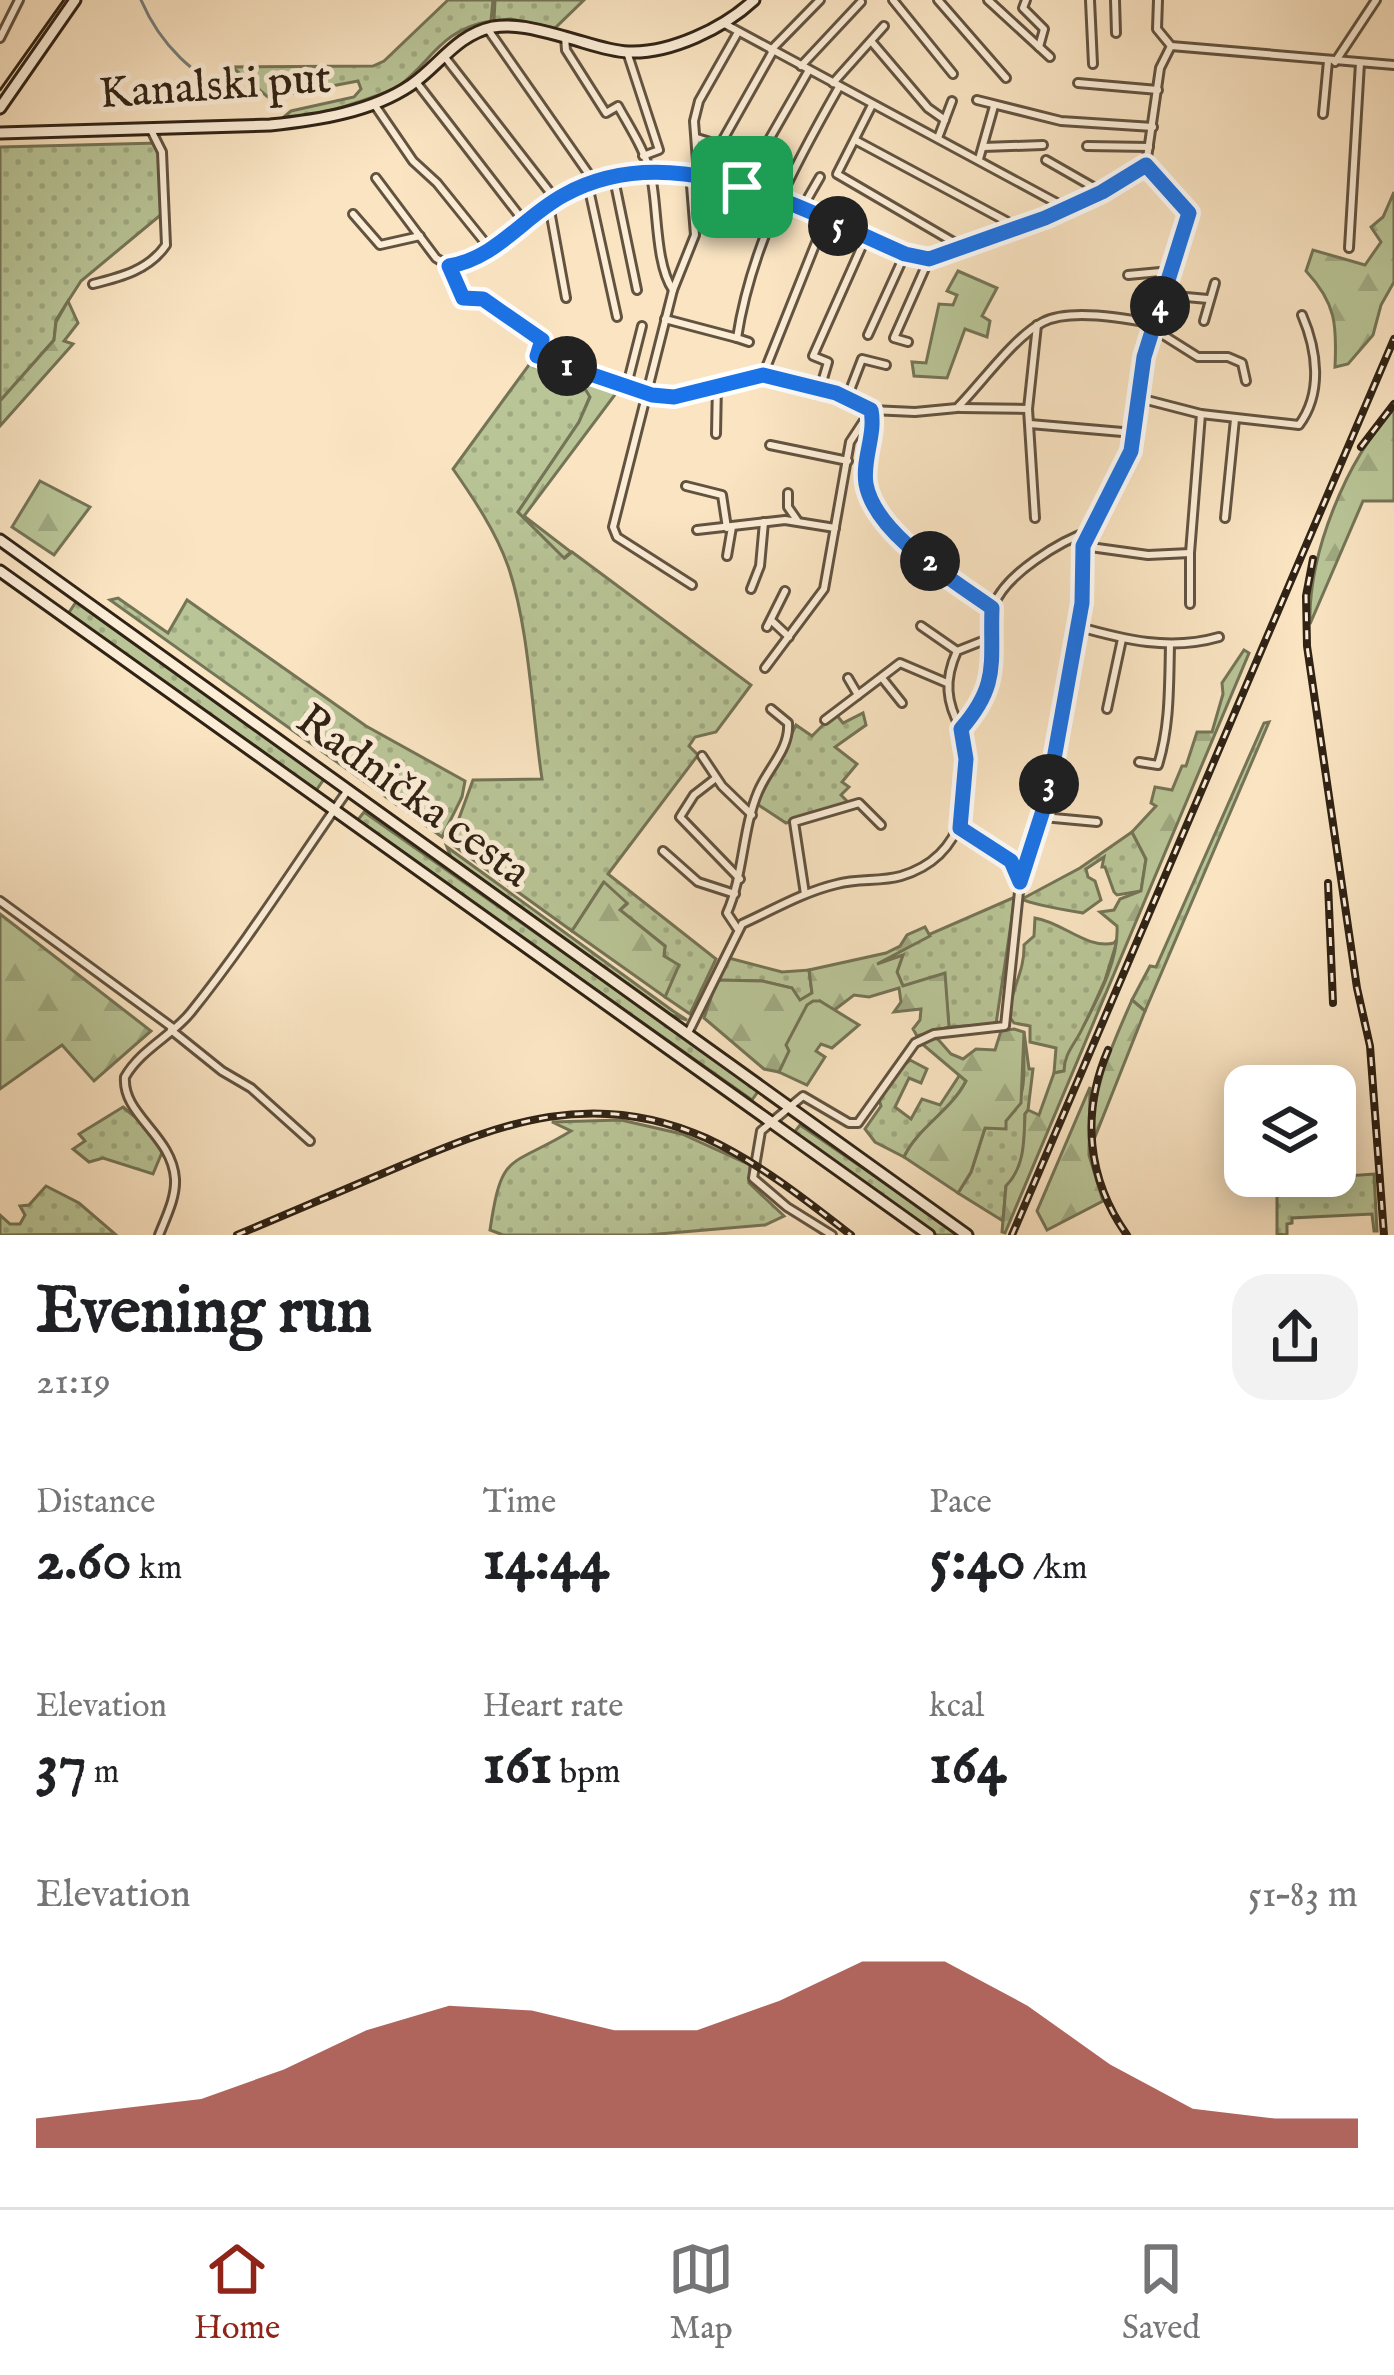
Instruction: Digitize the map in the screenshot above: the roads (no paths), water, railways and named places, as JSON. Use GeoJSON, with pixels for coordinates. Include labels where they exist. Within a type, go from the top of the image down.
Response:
{"type":"FeatureCollection","features":[{"type":"Feature","properties":{"kind":"main road"},"geometry":{"type":"LineString","coordinates":[[0,108],[75,0]]}},
{"type":"Feature","properties":{"kind":"main road"},"geometry":{"type":"LineString","coordinates":[[487,28],[520,27],[627,52],[681,41],[723,23],[754,0]]}},
{"type":"Feature","properties":{"kind":"main road","name":"Kanalski put"},"geometry":{"type":"LineString","coordinates":[[0,133],[296,122],[374,104],[416,82],[455,43],[487,28]]}},
{"type":"Feature","properties":{"kind":"main road","name":"Radnička cesta"},"geometry":{"type":"LineString","coordinates":[[0,540],[967,1235]]}},
{"type":"Feature","properties":{"kind":"main road","name":"Radnička cesta"},"geometry":{"type":"LineString","coordinates":[[0,571],[929,1235]]}},
{"type":"Feature","properties":{"kind":"street"},"geometry":{"type":"LineString","coordinates":[[0,38],[19,0]]}},
{"type":"Feature","properties":{"kind":"street"},"geometry":{"type":"LineString","coordinates":[[697,138],[720,146],[772,51],[820,0]]}},
{"type":"Feature","properties":{"kind":"street"},"geometry":{"type":"LineString","coordinates":[[892,0],[952,74]]}},
{"type":"Feature","properties":{"kind":"street"},"geometry":{"type":"LineString","coordinates":[[938,0],[1006,78]]}},
{"type":"Feature","properties":{"kind":"street"},"geometry":{"type":"LineString","coordinates":[[988,0],[1050,57]]}},
{"type":"Feature","properties":{"kind":"street"},"geometry":{"type":"LineString","coordinates":[[1027,0],[1023,8],[1044,29],[1039,46]]}},
{"type":"Feature","properties":{"kind":"street"},"geometry":{"type":"LineString","coordinates":[[1090,0],[1093,64]]}},
{"type":"Feature","properties":{"kind":"street"},"geometry":{"type":"LineString","coordinates":[[1115,0],[1116,33]]}},
{"type":"Feature","properties":{"kind":"street"},"geometry":{"type":"LineString","coordinates":[[1158,0],[1157,29],[1171,46],[1390,64],[1393,52]]}},
{"type":"Feature","properties":{"kind":"street"},"geometry":{"type":"LineString","coordinates":[[1323,114],[1332,62],[1376,0]]}},
{"type":"Feature","properties":{"kind":"street"},"geometry":{"type":"LineString","coordinates":[[742,187],[805,68],[861,2]]}},
{"type":"Feature","properties":{"kind":"street"},"geometry":{"type":"LineString","coordinates":[[723,23],[1068,209]]}},
{"type":"Feature","properties":{"kind":"street"},"geometry":{"type":"LineString","coordinates":[[736,338],[777,200],[836,85],[884,26]]}},
{"type":"Feature","properties":{"kind":"street"},"geometry":{"type":"LineString","coordinates":[[487,28],[592,184],[617,316]]}},
{"type":"Feature","properties":{"kind":"street"},"geometry":{"type":"LineString","coordinates":[[692,585],[614,532],[665,319],[695,235],[694,121],[699,101],[736,34]]}},
{"type":"Feature","properties":{"kind":"street"},"geometry":{"type":"LineString","coordinates":[[566,37],[566,50],[606,113],[618,106],[644,156],[665,271],[673,290]]}},
{"type":"Feature","properties":{"kind":"street"},"geometry":{"type":"LineString","coordinates":[[871,41],[928,108],[945,120]]}},
{"type":"Feature","properties":{"kind":"street"},"geometry":{"type":"LineString","coordinates":[[449,266],[470,263],[492,251],[553,202],[592,184],[650,173],[694,174],[742,187],[905,254],[929,259],[1068,209],[1146,165],[1160,68],[1171,46]]}},
{"type":"Feature","properties":{"kind":"street"},"geometry":{"type":"LineString","coordinates":[[627,52],[658,150],[644,156]]}},
{"type":"Feature","properties":{"kind":"street"},"geometry":{"type":"LineString","coordinates":[[444,55],[553,202],[566,298]]}},
{"type":"Feature","properties":{"kind":"street"},"geometry":{"type":"LineString","coordinates":[[1349,248],[1360,63]]}},
{"type":"Feature","properties":{"kind":"street"},"geometry":{"type":"LineString","coordinates":[[416,82],[525,223]]}},
{"type":"Feature","properties":{"kind":"street"},"geometry":{"type":"LineString","coordinates":[[1078,83],[1158,90]]}},
{"type":"Feature","properties":{"kind":"street"},"geometry":{"type":"LineString","coordinates":[[977,100],[1082,124],[1153,127]]}},
{"type":"Feature","properties":{"kind":"street"},"geometry":{"type":"LineString","coordinates":[[938,138],[952,101]]}},
{"type":"Feature","properties":{"kind":"street"},"geometry":{"type":"LineString","coordinates":[[374,104],[413,161],[492,251]]}},
{"type":"Feature","properties":{"kind":"street"},"geometry":{"type":"LineString","coordinates":[[872,104],[837,174],[962,248]]}},
{"type":"Feature","properties":{"kind":"street"},"geometry":{"type":"LineString","coordinates":[[979,159],[994,106]]}},
{"type":"Feature","properties":{"kind":"street"},"geometry":{"type":"LineString","coordinates":[[93,284],[142,267],[166,245],[162,152],[150,128]]}},
{"type":"Feature","properties":{"kind":"street"},"geometry":{"type":"LineString","coordinates":[[855,140],[1006,220],[1012,228]]}},
{"type":"Feature","properties":{"kind":"street"},"geometry":{"type":"LineString","coordinates":[[983,147],[1043,145]]}},
{"type":"Feature","properties":{"kind":"street"},"geometry":{"type":"LineString","coordinates":[[1087,146],[1150,146]]}},
{"type":"Feature","properties":{"kind":"street"},"geometry":{"type":"LineString","coordinates":[[1046,160],[1102,192]]}},
{"type":"Feature","properties":{"kind":"street"},"geometry":{"type":"LineString","coordinates":[[832,1235],[787,1207],[753,1178],[759,1136],[770,1122],[803,1096],[857,1123],[914,1043],[934,1034],[1005,1026],[1020,882],[1043,817],[1083,593],[1083,546],[1127,462],[1153,326],[1189,213],[1146,165]]}},
{"type":"Feature","properties":{"kind":"street"},"geometry":{"type":"LineString","coordinates":[[801,210],[820,177]]}},
{"type":"Feature","properties":{"kind":"street"},"geometry":{"type":"LineString","coordinates":[[376,178],[436,258],[449,266],[463,298],[483,299],[542,340],[537,356],[646,393],[674,397],[763,375],[848,398],[871,410],[1028,410]]}},
{"type":"Feature","properties":{"kind":"street"},"geometry":{"type":"LineString","coordinates":[[614,179],[637,290]]}},
{"type":"Feature","properties":{"kind":"street"},"geometry":{"type":"LineString","coordinates":[[836,224],[844,208]]}},
{"type":"Feature","properties":{"kind":"street"},"geometry":{"type":"LineString","coordinates":[[353,214],[380,245],[420,236]]}},
{"type":"Feature","properties":{"kind":"street"},"geometry":{"type":"LineString","coordinates":[[763,375],[825,220]]}},
{"type":"Feature","properties":{"kind":"street"},"geometry":{"type":"LineString","coordinates":[[820,389],[828,362],[813,356],[866,237]]}},
{"type":"Feature","properties":{"kind":"street"},"geometry":{"type":"LineString","coordinates":[[868,335],[905,254]]}},
{"type":"Feature","properties":{"kind":"street"},"geometry":{"type":"LineString","coordinates":[[908,342],[894,338],[929,259]]}},
{"type":"Feature","properties":{"kind":"street"},"geometry":{"type":"LineString","coordinates":[[1128,275],[1171,271]]}},
{"type":"Feature","properties":{"kind":"street"},"geometry":{"type":"LineString","coordinates":[[1204,321],[1215,283]]}},
{"type":"Feature","properties":{"kind":"street"},"geometry":{"type":"LineString","coordinates":[[1164,296],[1208,299]]}},
{"type":"Feature","properties":{"kind":"street"},"geometry":{"type":"LineString","coordinates":[[1139,398],[1201,414],[1293,426],[1302,422],[1316,389],[1310,332],[1302,315]]}},
{"type":"Feature","properties":{"kind":"street"},"geometry":{"type":"LineString","coordinates":[[957,408],[1037,325],[1053,318],[1088,316],[1153,326],[1198,357],[1234,358],[1242,363],[1246,381]]}},
{"type":"Feature","properties":{"kind":"street"},"geometry":{"type":"LineString","coordinates":[[665,319],[749,342]]}},
{"type":"Feature","properties":{"kind":"street"},"geometry":{"type":"LineString","coordinates":[[1035,518],[1028,410],[1037,325]]}},
{"type":"Feature","properties":{"kind":"street"},"geometry":{"type":"LineString","coordinates":[[627,386],[642,326]]}},
{"type":"Feature","properties":{"kind":"street"},"geometry":{"type":"LineString","coordinates":[[848,398],[862,358],[886,365]]}},
{"type":"Feature","properties":{"kind":"street"},"geometry":{"type":"LineString","coordinates":[[716,434],[717,384]]}},
{"type":"Feature","properties":{"kind":"street"},"geometry":{"type":"LineString","coordinates":[[765,668],[824,589],[850,442],[871,410]]}},
{"type":"Feature","properties":{"kind":"street"},"geometry":{"type":"LineString","coordinates":[[871,410],[867,490],[882,521],[992,608]]}},
{"type":"Feature","properties":{"kind":"street"},"geometry":{"type":"LineString","coordinates":[[1190,604],[1201,414]]}},
{"type":"Feature","properties":{"kind":"street"},"geometry":{"type":"LineString","coordinates":[[1225,518],[1235,419]]}},
{"type":"Feature","properties":{"kind":"street"},"geometry":{"type":"LineString","coordinates":[[1030,424],[1134,433]]}},
{"type":"Feature","properties":{"kind":"street"},"geometry":{"type":"LineString","coordinates":[[770,446],[848,461]]}},
{"type":"Feature","properties":{"kind":"street"},"geometry":{"type":"LineString","coordinates":[[686,486],[722,495],[730,527],[727,556]]}},
{"type":"Feature","properties":{"kind":"street"},"geometry":{"type":"LineString","coordinates":[[788,493],[788,507],[797,520]]}},
{"type":"Feature","properties":{"kind":"street"},"geometry":{"type":"LineString","coordinates":[[698,530],[797,520],[835,528]]}},
{"type":"Feature","properties":{"kind":"street"},"geometry":{"type":"LineString","coordinates":[[751,589],[760,566],[764,522]]}},
{"type":"Feature","properties":{"kind":"street"},"geometry":{"type":"LineString","coordinates":[[961,729],[986,698],[992,608],[1000,595],[1052,546],[1090,531]]}},
{"type":"Feature","properties":{"kind":"street"},"geometry":{"type":"LineString","coordinates":[[1083,546],[1148,555],[1190,554]]}},
{"type":"Feature","properties":{"kind":"street"},"geometry":{"type":"LineString","coordinates":[[785,590],[770,624],[788,637]]}},
{"type":"Feature","properties":{"kind":"street"},"geometry":{"type":"LineString","coordinates":[[921,626],[957,651]]}},
{"type":"Feature","properties":{"kind":"street"},"geometry":{"type":"LineString","coordinates":[[1076,626],[1122,639],[1170,645],[1219,637]]}},
{"type":"Feature","properties":{"kind":"street"},"geometry":{"type":"LineString","coordinates":[[957,651],[990,638]]}},
{"type":"Feature","properties":{"kind":"street"},"geometry":{"type":"LineString","coordinates":[[1107,709],[1122,639]]}},
{"type":"Feature","properties":{"kind":"street"},"geometry":{"type":"LineString","coordinates":[[1139,762],[1158,765],[1168,730],[1170,645]]}},
{"type":"Feature","properties":{"kind":"street"},"geometry":{"type":"LineString","coordinates":[[688,1034],[736,928],[806,894],[836,884],[897,877],[942,855],[960,828],[966,759],[947,683],[957,651]]}},
{"type":"Feature","properties":{"kind":"street"},"geometry":{"type":"LineString","coordinates":[[826,719],[900,663],[947,683]]}},
{"type":"Feature","properties":{"kind":"street"},"geometry":{"type":"LineString","coordinates":[[848,678],[858,695]]}},
{"type":"Feature","properties":{"kind":"street"},"geometry":{"type":"LineString","coordinates":[[882,678],[902,703]]}},
{"type":"Feature","properties":{"kind":"street"},"geometry":{"type":"LineString","coordinates":[[736,928],[728,916],[758,791],[789,734],[788,723],[771,709]]}},
{"type":"Feature","properties":{"kind":"street"},"geometry":{"type":"LineString","coordinates":[[702,756],[752,815]]}},
{"type":"Feature","properties":{"kind":"street"},"geometry":{"type":"LineString","coordinates":[[716,778],[694,795],[680,817],[740,879]]}},
{"type":"Feature","properties":{"kind":"street"},"geometry":{"type":"LineString","coordinates":[[160,1235],[175,1175],[165,1146],[127,1098],[124,1086],[130,1067],[185,1020],[218,979],[348,790]]}},
{"type":"Feature","properties":{"kind":"street"},"geometry":{"type":"LineString","coordinates":[[806,894],[794,822],[859,803],[881,826]]}},
{"type":"Feature","properties":{"kind":"street"},"geometry":{"type":"LineString","coordinates":[[1043,817],[1097,822]]}},
{"type":"Feature","properties":{"kind":"street"},"geometry":{"type":"LineString","coordinates":[[960,828],[1011,861],[1020,882]]}},
{"type":"Feature","properties":{"kind":"street"},"geometry":{"type":"LineString","coordinates":[[663,851],[698,881],[735,894]]}},
{"type":"Feature","properties":{"kind":"street"},"geometry":{"type":"LineString","coordinates":[[1011,861],[1028,859]]}},
{"type":"Feature","properties":{"kind":"street"},"geometry":{"type":"LineString","coordinates":[[0,901],[222,1072],[251,1088],[310,1141]]}},
{"type":"Feature","properties":{"kind":"waterway"},"geometry":{"type":"LineString","coordinates":[[141,0],[180,58],[237,100]]}},
{"type":"Feature","properties":{"kind":"tram line"},"geometry":{"type":"LineString","coordinates":[[0,90],[64,0]]}},
{"type":"Feature","properties":{"kind":"railway"},"geometry":{"type":"LineString","coordinates":[[1012,1235],[1394,339]]}},
{"type":"Feature","properties":{"kind":"railway"},"geometry":{"type":"LineString","coordinates":[[1361,447],[1394,404]]}},
{"type":"Feature","properties":{"kind":"railway"},"geometry":{"type":"LineString","coordinates":[[1313,559],[1306,596],[1307,646],[1357,988],[1370,1046],[1384,1235]]}},
{"type":"Feature","properties":{"kind":"railway"},"geometry":{"type":"LineString","coordinates":[[1328,883],[1333,1003]]}},
{"type":"Feature","properties":{"kind":"railway"},"geometry":{"type":"LineString","coordinates":[[1108,1050],[1094,1098],[1092,1145],[1103,1191],[1127,1235]]}},
{"type":"Feature","properties":{"kind":"railway"},"geometry":{"type":"LineString","coordinates":[[237,1235],[475,1136],[549,1117],[587,1113],[665,1123],[706,1138],[763,1170],[851,1235]]}}]}
